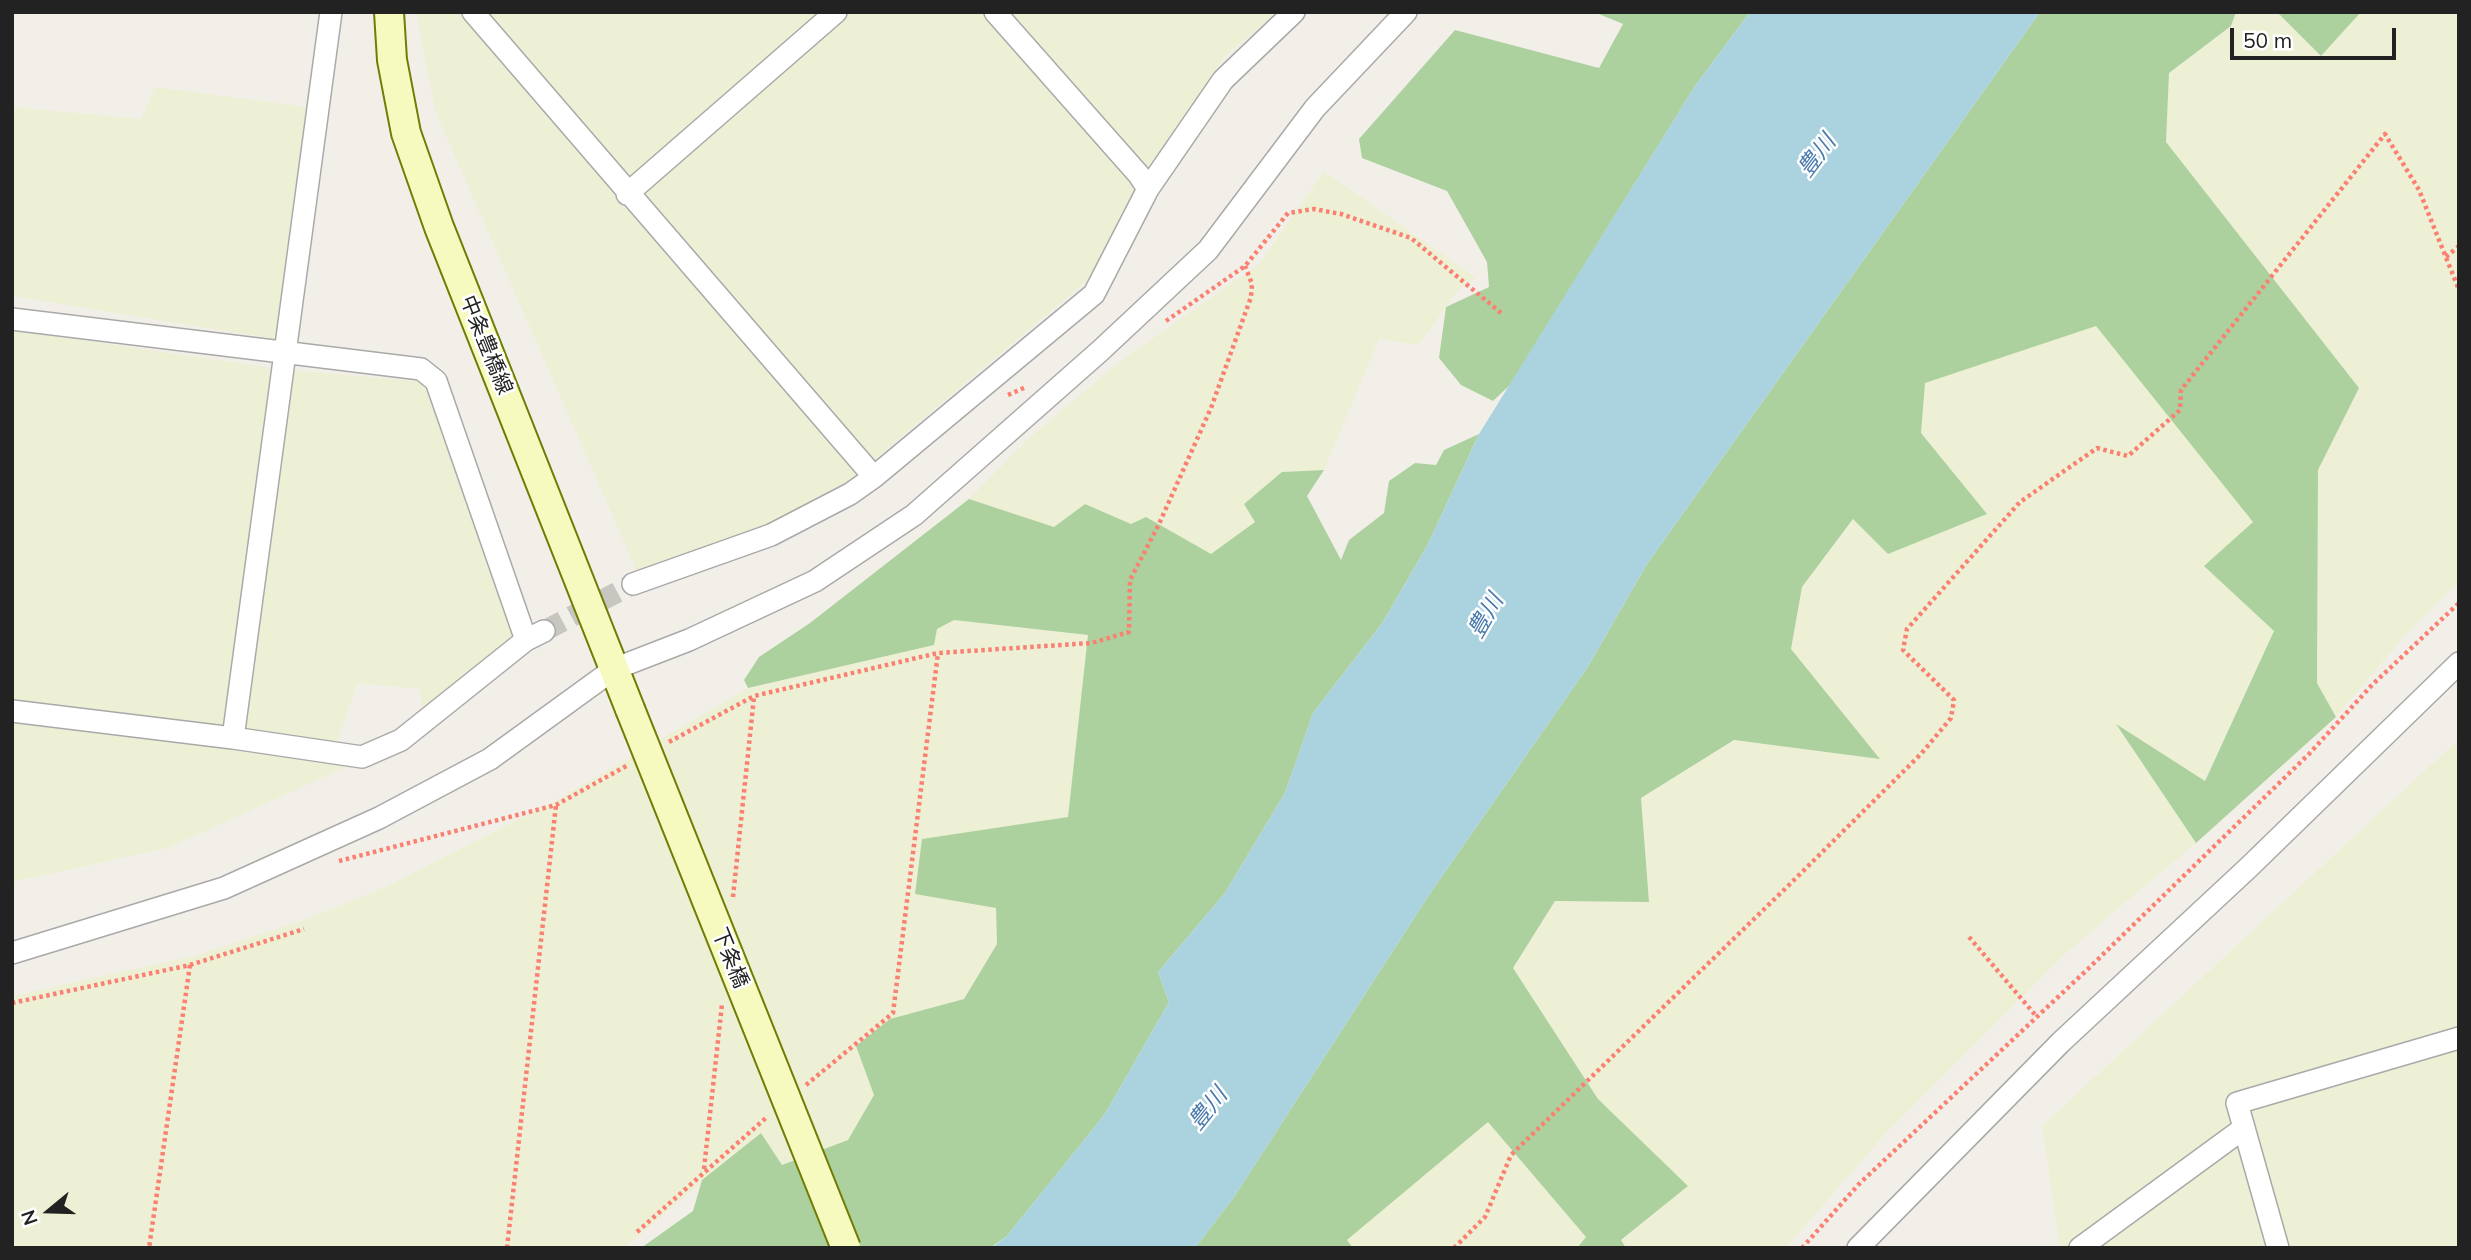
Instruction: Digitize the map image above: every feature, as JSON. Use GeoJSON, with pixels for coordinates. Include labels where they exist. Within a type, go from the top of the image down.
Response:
{"type":"FeatureCollection","features":[{"type":"Feature","properties":{"kind":"main road","name":"中条豊橋線"},"geometry":{"type":"LineString","coordinates":[[388,12],[392,60],[406,133],[439,227],[614,669]]}},
{"type":"Feature","properties":{"kind":"main road","name":"下条橋"},"geometry":{"type":"LineString","coordinates":[[614,669],[846,1248]]}},
{"type":"Feature","properties":{"kind":"street"},"geometry":{"type":"LineString","coordinates":[[233,738],[331,12]]}},
{"type":"Feature","properties":{"kind":"street"},"geometry":{"type":"LineString","coordinates":[[472,12],[874,477]]}},
{"type":"Feature","properties":{"kind":"street"},"geometry":{"type":"LineString","coordinates":[[627,194],[836,12]]}},
{"type":"Feature","properties":{"kind":"street"},"geometry":{"type":"LineString","coordinates":[[995,12],[1148,189]]}},
{"type":"Feature","properties":{"kind":"street"},"geometry":{"type":"LineString","coordinates":[[634,584],[771,534],[850,494],[1094,294],[1148,189],[1223,80],[1294,12]]}},
{"type":"Feature","properties":{"kind":"street"},"geometry":{"type":"LineString","coordinates":[[12,953],[224,888],[379,818],[489,759],[614,669],[689,640],[815,581],[914,515],[1100,351],[1208,250],[1315,108],[1406,12]]}},
{"type":"Feature","properties":{"kind":"street"},"geometry":{"type":"LineString","coordinates":[[12,319],[284,355],[421,369],[436,381],[535,636],[401,740],[362,757],[12,711]]}},
{"type":"Feature","properties":{"kind":"street"},"geometry":{"type":"LineString","coordinates":[[1858,1248],[2061,1042],[2248,868],[2459,663]]}},
{"type":"Feature","properties":{"kind":"street"},"geometry":{"type":"LineString","coordinates":[[2277,1248],[2237,1103],[2459,1038]]}},
{"type":"Feature","properties":{"kind":"street"},"geometry":{"type":"LineString","coordinates":[[2080,1248],[2244,1128]]}},
{"type":"Feature","properties":{"kind":"path"},"geometry":{"type":"LineString","coordinates":[[1454,1248],[1485,1217],[1511,1155],[1921,754],[1951,718],[1954,700],[1903,650],[1907,629],[2020,502],[2097,448],[2128,456],[2180,410],[2180,390],[2385,134],[2419,190],[2459,290]]}},
{"type":"Feature","properties":{"kind":"path"},"geometry":{"type":"LineString","coordinates":[[1156,328],[1245,266],[1288,213],[1314,209],[1341,214],[1411,238],[1501,313]]}},
{"type":"Feature","properties":{"kind":"path"},"geometry":{"type":"LineString","coordinates":[[2446,257],[2459,246]]}},
{"type":"Feature","properties":{"kind":"path"},"geometry":{"type":"LineString","coordinates":[[660,747],[754,696],[938,653],[1092,643],[1129,632],[1130,580],[1160,524],[1211,408],[1251,298],[1252,284],[1245,266]]}},
{"type":"Feature","properties":{"kind":"path"},"geometry":{"type":"LineString","coordinates":[[1802,1248],[1859,1184],[2036,1017],[2459,603]]}},
{"type":"Feature","properties":{"kind":"path"},"geometry":{"type":"LineString","coordinates":[[799,1091],[893,1013],[938,653]]}},
{"type":"Feature","properties":{"kind":"path"},"geometry":{"type":"LineString","coordinates":[[337,862],[556,805],[636,760]]}},
{"type":"Feature","properties":{"kind":"path"},"geometry":{"type":"LineString","coordinates":[[507,1248],[556,805]]}},
{"type":"Feature","properties":{"kind":"path"},"geometry":{"type":"LineString","coordinates":[[12,1003],[190,965],[304,929]]}},
{"type":"Feature","properties":{"kind":"path"},"geometry":{"type":"LineString","coordinates":[[1969,937],[2036,1017]]}},
{"type":"Feature","properties":{"kind":"path"},"geometry":{"type":"LineString","coordinates":[[149,1248],[190,965]]}},
{"type":"Feature","properties":{"kind":"path"},"geometry":{"type":"LineString","coordinates":[[637,1232],[704,1169],[778,1108]]}},
{"type":"Feature","properties":{"kind":"green space"},"geometry":{"type":"Polygon","coordinates":[[[416,12],[1277,12],[1223,58],[1154,166],[1094,275],[883,452],[854,482],[776,528],[639,576],[435,111],[416,12]]]}},
{"type":"Feature","properties":{"kind":"green space"},"geometry":{"type":"Polygon","coordinates":[[[1594,12],[1750,12],[1695,86],[1510,385],[1493,401],[1461,385],[1439,358],[1446,307],[1489,287],[1487,262],[1447,191],[1362,158],[1359,139],[1455,30],[1599,68],[1623,24],[1594,12]]]}},
{"type":"Feature","properties":{"kind":"green space"},"geometry":{"type":"Polygon","coordinates":[[[2040,12],[2236,12],[2231,26],[2169,73],[2166,142],[2359,388],[2318,470],[2317,683],[2336,717],[2196,843],[2116,724],[2205,781],[2274,631],[2204,566],[2253,522],[2096,326],[1925,383],[1921,433],[1987,514],[1888,554],[1853,519],[1802,587],[1791,649],[1880,759],[1734,740],[1641,798],[1649,902],[1555,901],[1513,968],[1598,1099],[1688,1186],[1621,1240],[1626,1248],[1577,1248],[1586,1237],[1488,1122],[1347,1240],[1353,1248],[1195,1248],[1234,1197],[1431,892],[1587,668],[1647,564],[2040,12]]]}},
{"type":"Feature","properties":{"kind":"green space"},"geometry":{"type":"Polygon","coordinates":[[[2236,12],[2277,12],[2321,56],[2361,12],[2459,12],[2459,582],[2407,633],[2336,717],[2317,683],[2318,470],[2359,388],[2166,143],[2169,73],[2231,26],[2236,12]]]}},
{"type":"Feature","properties":{"kind":"green space"},"geometry":{"type":"Polygon","coordinates":[[[2277,12],[2361,12],[2321,56],[2277,12]]]}},
{"type":"Feature","properties":{"kind":"green space"},"geometry":{"type":"Polygon","coordinates":[[[155,87],[307,107],[275,339],[12,296],[12,107],[141,119],[155,87]]]}},
{"type":"Feature","properties":{"kind":"green space"},"geometry":{"type":"Polygon","coordinates":[[[1324,171],[1476,278],[1457,291],[1419,345],[1379,339],[1324,470],[1282,472],[1255,522],[1211,555],[1146,517],[1131,524],[1085,504],[1054,527],[969,499],[1029,438],[1122,360],[1259,264],[1324,171]]]}},
{"type":"Feature","properties":{"kind":"green space"},"geometry":{"type":"Polygon","coordinates":[[[2096,326],[2254,523],[2274,631],[2204,781],[2117,726],[2196,843],[2068,951],[1884,1135],[1786,1248],[1626,1248],[1621,1241],[1688,1186],[1598,1099],[1513,969],[1555,901],[1649,902],[1641,798],[1735,740],[1879,758],[1791,649],[1802,587],[1921,433],[1924,383],[2096,326]]]}},
{"type":"Feature","properties":{"kind":"green space"},"geometry":{"type":"Polygon","coordinates":[[[12,330],[273,368],[228,729],[12,700],[12,330]]]}},
{"type":"Feature","properties":{"kind":"green space"},"geometry":{"type":"Polygon","coordinates":[[[288,370],[425,382],[519,641],[423,713],[419,689],[358,683],[335,747],[244,733],[288,370]]]}},
{"type":"Feature","properties":{"kind":"green space"},"geometry":{"type":"Polygon","coordinates":[[[1479,434],[1428,544],[1383,622],[1313,713],[1285,793],[1225,893],[1158,972],[1169,1002],[1105,1114],[1007,1236],[990,1248],[641,1248],[693,1211],[702,1180],[761,1133],[782,1165],[848,1140],[874,1095],[856,1046],[890,1019],[964,999],[997,944],[996,908],[915,894],[922,839],[1068,817],[1088,635],[954,620],[937,629],[934,645],[748,688],[744,680],[759,657],[810,623],[969,499],[1054,527],[1085,504],[1131,524],[1146,517],[1211,554],[1255,522],[1244,504],[1282,472],[1324,470],[1307,496],[1341,560],[1349,540],[1384,513],[1389,481],[1415,463],[1436,465],[1444,450],[1479,434]]]}},
{"type":"Feature","properties":{"kind":"green space"},"geometry":{"type":"Polygon","coordinates":[[[954,620],[1089,635],[1068,817],[996,908],[997,944],[964,999],[891,1019],[874,1095],[848,1140],[782,1165],[761,1133],[624,1248],[12,1248],[12,996],[197,955],[304,920],[383,888],[553,802],[748,688],[933,645],[937,629],[954,620]]]}},
{"type":"Feature","properties":{"kind":"green space"},"geometry":{"type":"Polygon","coordinates":[[[12,722],[352,764],[168,848],[12,882],[12,722]]]}},
{"type":"Feature","properties":{"kind":"green space"},"geometry":{"type":"Polygon","coordinates":[[[2459,739],[2459,1248],[2060,1248],[2042,1126],[2459,739]]]}},
{"type":"Feature","properties":{"kind":"green space"},"geometry":{"type":"Polygon","coordinates":[[[1488,1122],[1586,1237],[1577,1248],[1353,1248],[1347,1240],[1488,1122]]]}},
{"type":"Feature","properties":{"kind":"water","name":"豊川"},"geometry":{"type":"Polygon","coordinates":[[[1750,12],[2040,12],[1647,564],[1587,668],[1431,892],[1234,1197],[1195,1248],[991,1248],[1007,1236],[1105,1114],[1169,1002],[1158,972],[1225,893],[1285,793],[1313,713],[1383,622],[1428,544],[1479,434],[1695,86],[1750,12]]]}},
{"type":"Feature","properties":{"kind":"tunnel"},"geometry":{"type":"LineString","coordinates":[[544,631],[633,584]]}}]}
